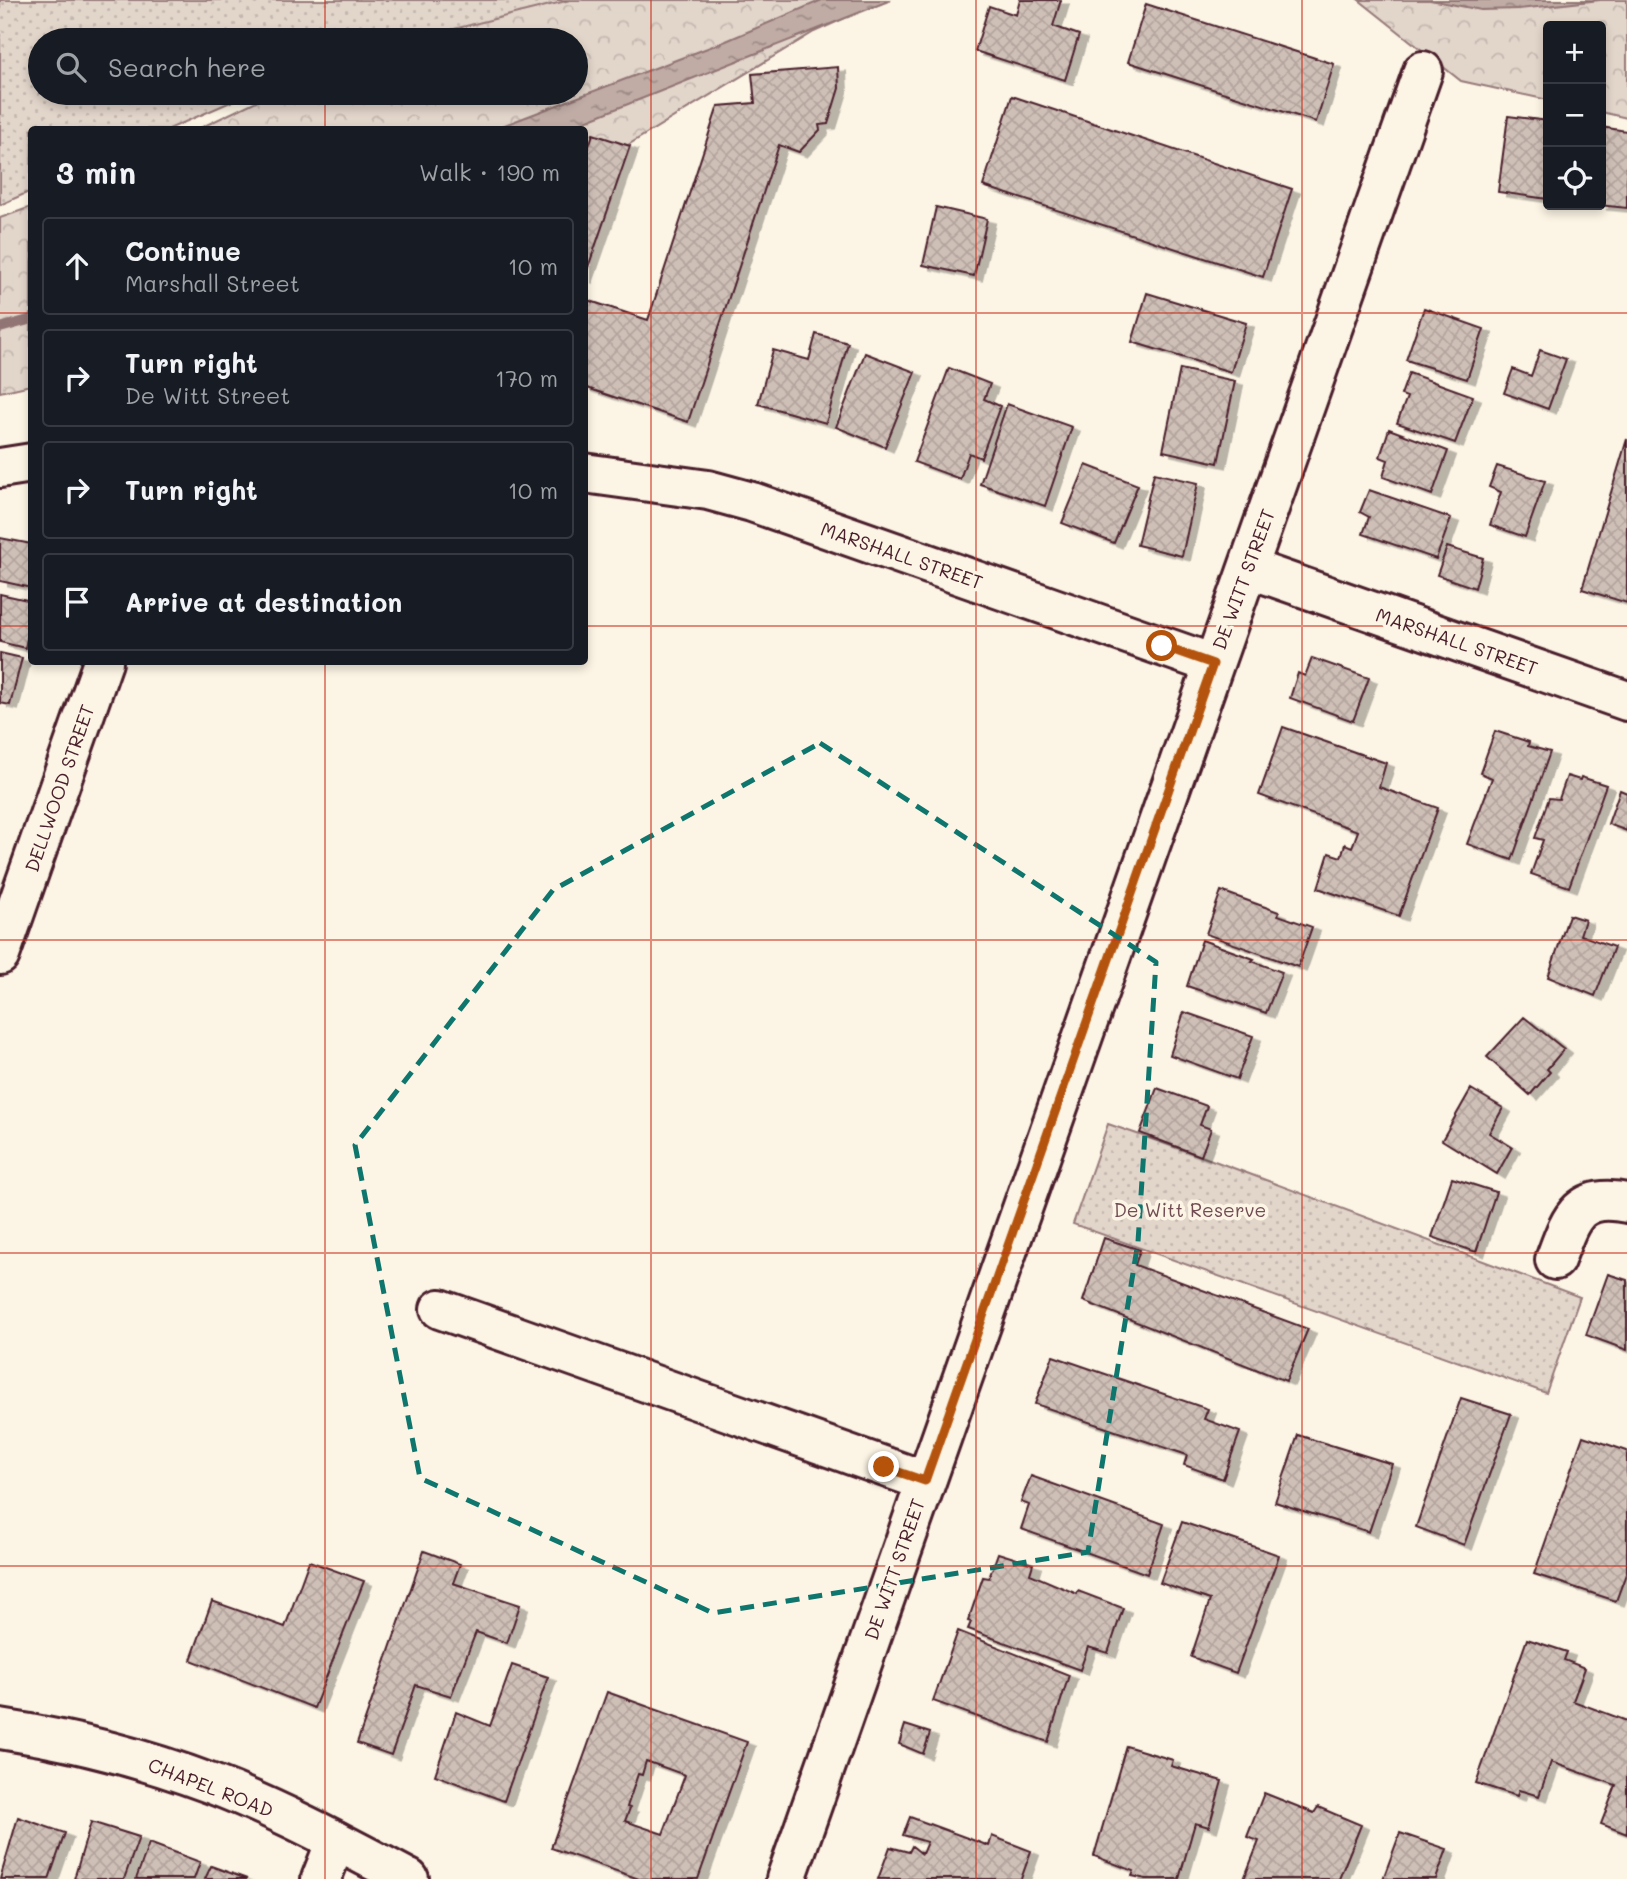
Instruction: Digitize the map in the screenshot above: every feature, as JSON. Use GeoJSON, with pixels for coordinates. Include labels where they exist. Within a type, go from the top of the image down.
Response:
{"type":"FeatureCollection","features":[{"type":"Feature","properties":{"kind":"street","name":"DE WITT STREET"},"geometry":{"type":"LineString","coordinates":[[786,1879],[1423,71]]}},
{"type":"Feature","properties":{"kind":"street"},"geometry":{"type":"LineString","coordinates":[[0,468],[28,464]]}},
{"type":"Feature","properties":{"kind":"street","name":"MARSHALL STREET"},"geometry":{"type":"LineString","coordinates":[[588,474],[708,490],[752,502],[1213,664]]}},
{"type":"Feature","properties":{"kind":"street","name":"MARSHALL STREET"},"geometry":{"type":"LineString","coordinates":[[1248,568],[1627,701]]}},
{"type":"Feature","properties":{"kind":"street","name":"DELLWOOD STREET"},"geometry":{"type":"LineString","coordinates":[[0,955],[102,665]]}},
{"type":"Feature","properties":{"kind":"street"},"geometry":{"type":"LineString","coordinates":[[1555,1260],[1568,1225],[1586,1204],[1612,1199],[1627,1203]]}},
{"type":"Feature","properties":{"kind":"street"},"geometry":{"type":"LineString","coordinates":[[440,1309],[925,1481]]}},
{"type":"Feature","properties":{"kind":"street","name":"CHAPEL ROAD"},"geometry":{"type":"LineString","coordinates":[[0,1729],[79,1743],[166,1767],[249,1799],[409,1879]]}},
{"type":"Feature","properties":{"kind":"street"},"geometry":{"type":"LineString","coordinates":[[321,1879],[336,1841]]}},
{"type":"Feature","properties":{"kind":"highlighted area"},"geometry":{"type":"Polygon","coordinates":[[[820,743],[1156,962],[1138,1242],[1088,1552],[713,1613],[420,1478],[355,1145],[553,890],[820,743]]]}},
{"type":"Feature","properties":{"kind":"green space"},"geometry":{"type":"Polygon","coordinates":[[[0,0],[570,0],[458,28],[28,28],[28,105],[224,105],[176,126],[28,126],[28,192],[0,205],[0,0]]]}},
{"type":"Feature","properties":{"kind":"green space"},"geometry":{"type":"Polygon","coordinates":[[[451,0],[885,0],[814,32],[588,169],[588,126],[204,126],[248,105],[588,105],[588,28],[401,28],[451,0]]]}},
{"type":"Feature","properties":{"kind":"green space"},"geometry":{"type":"Polygon","coordinates":[[[1359,0],[1627,0],[1627,118],[1606,113],[1606,21],[1543,21],[1543,99],[1461,81],[1359,0]]]}},
{"type":"Feature","properties":{"kind":"green space"},"geometry":{"type":"Polygon","coordinates":[[[28,208],[28,386],[0,392],[0,218],[28,208]]]}},
{"type":"Feature","properties":{"kind":"green space","name":"De Witt Reserve"},"geometry":{"type":"Polygon","coordinates":[[[1108,1124],[1580,1297],[1546,1393],[1073,1224],[1108,1124]]]}},
{"type":"Feature","properties":{"kind":"water"},"geometry":{"type":"Polygon","coordinates":[[[822,0],[891,0],[573,126],[502,126],[557,105],[588,105],[588,93],[726,41],[822,0]]]}},
{"type":"Feature","properties":{"kind":"water"},"geometry":{"type":"Polygon","coordinates":[[[1430,0],[1600,0],[1519,9],[1481,10],[1430,0]]]}},
{"type":"Feature","properties":{"kind":"building"},"geometry":{"type":"Polygon","coordinates":[[[1020,0],[1061,0],[1053,26],[1079,35],[1065,80],[975,51],[989,6],[1016,15],[1020,0]]]}},
{"type":"Feature","properties":{"kind":"building"},"geometry":{"type":"Polygon","coordinates":[[[1146,4],[1334,64],[1316,122],[1128,62],[1146,4]]]}},
{"type":"Feature","properties":{"kind":"building"},"geometry":{"type":"Polygon","coordinates":[[[838,67],[839,88],[828,124],[819,125],[820,130],[799,152],[779,145],[688,422],[588,388],[588,300],[648,320],[718,106],[755,103],[752,74],[838,67]]]}},
{"type":"Feature","properties":{"kind":"building"},"geometry":{"type":"Polygon","coordinates":[[[1012,96],[1292,189],[1263,277],[983,186],[1012,96]]]}},
{"type":"Feature","properties":{"kind":"building"},"geometry":{"type":"Polygon","coordinates":[[[1508,116],[1543,120],[1543,198],[1498,192],[1508,116]]]}},
{"type":"Feature","properties":{"kind":"building"},"geometry":{"type":"Polygon","coordinates":[[[1606,128],[1627,131],[1627,208],[1606,206],[1606,128]]]}},
{"type":"Feature","properties":{"kind":"building"},"geometry":{"type":"Polygon","coordinates":[[[593,134],[630,146],[588,267],[588,149],[593,134]]]}},
{"type":"Feature","properties":{"kind":"building"},"geometry":{"type":"Polygon","coordinates":[[[936,207],[987,219],[974,276],[923,265],[936,207]]]}},
{"type":"Feature","properties":{"kind":"building"},"geometry":{"type":"Polygon","coordinates":[[[1147,293],[1246,323],[1231,372],[1132,342],[1147,293]]]}},
{"type":"Feature","properties":{"kind":"building"},"geometry":{"type":"Polygon","coordinates":[[[1424,308],[1484,329],[1467,379],[1406,360],[1424,308]]]}},
{"type":"Feature","properties":{"kind":"building"},"geometry":{"type":"Polygon","coordinates":[[[816,334],[848,343],[826,423],[758,404],[773,350],[809,360],[816,334]]]}},
{"type":"Feature","properties":{"kind":"building"},"geometry":{"type":"Polygon","coordinates":[[[1540,350],[1566,359],[1548,409],[1504,393],[1513,369],[1531,376],[1540,350]]]}},
{"type":"Feature","properties":{"kind":"building"},"geometry":{"type":"Polygon","coordinates":[[[865,353],[915,372],[885,447],[836,427],[865,353]]]}},
{"type":"Feature","properties":{"kind":"building"},"geometry":{"type":"Polygon","coordinates":[[[949,368],[990,384],[984,399],[1000,406],[981,458],[969,453],[960,479],[914,462],[949,368]]]}},
{"type":"Feature","properties":{"kind":"building"},"geometry":{"type":"Polygon","coordinates":[[[1180,369],[1235,381],[1218,463],[1163,451],[1180,369]]]}},
{"type":"Feature","properties":{"kind":"building"},"geometry":{"type":"Polygon","coordinates":[[[1409,373],[1473,396],[1455,443],[1397,423],[1407,397],[1401,395],[1409,373]]]}},
{"type":"Feature","properties":{"kind":"building"},"geometry":{"type":"Polygon","coordinates":[[[1007,404],[1072,427],[1045,506],[980,484],[1007,404]]]}},
{"type":"Feature","properties":{"kind":"building"},"geometry":{"type":"Polygon","coordinates":[[[1389,429],[1448,451],[1432,495],[1383,477],[1388,460],[1380,457],[1389,429]]]}},
{"type":"Feature","properties":{"kind":"building"},"geometry":{"type":"Polygon","coordinates":[[[1627,439],[1627,603],[1582,589],[1627,439]]]}},
{"type":"Feature","properties":{"kind":"building"},"geometry":{"type":"Polygon","coordinates":[[[1086,465],[1138,485],[1114,543],[1062,523],[1086,465]]]}},
{"type":"Feature","properties":{"kind":"building"},"geometry":{"type":"Polygon","coordinates":[[[1497,466],[1545,481],[1525,537],[1490,525],[1501,492],[1489,487],[1497,466]]]}},
{"type":"Feature","properties":{"kind":"building"},"geometry":{"type":"Polygon","coordinates":[[[1154,473],[1198,483],[1182,556],[1137,545],[1154,473]]]}},
{"type":"Feature","properties":{"kind":"building"},"geometry":{"type":"Polygon","coordinates":[[[1369,490],[1451,518],[1436,559],[1363,534],[1369,517],[1360,512],[1369,490]]]}},
{"type":"Feature","properties":{"kind":"building"},"geometry":{"type":"Polygon","coordinates":[[[0,538],[28,543],[28,587],[0,581],[0,538]]]}},
{"type":"Feature","properties":{"kind":"building"},"geometry":{"type":"Polygon","coordinates":[[[1447,547],[1483,558],[1475,588],[1437,575],[1447,547]]]}},
{"type":"Feature","properties":{"kind":"building"},"geometry":{"type":"Polygon","coordinates":[[[0,594],[28,600],[28,634],[25,648],[0,642],[0,594]]]}},
{"type":"Feature","properties":{"kind":"building"},"geometry":{"type":"Polygon","coordinates":[[[0,653],[22,658],[10,705],[0,703],[0,653]]]}},
{"type":"Feature","properties":{"kind":"building"},"geometry":{"type":"Polygon","coordinates":[[[1312,658],[1369,678],[1353,721],[1290,698],[1298,673],[1305,676],[1312,658]]]}},
{"type":"Feature","properties":{"kind":"building"},"geometry":{"type":"Polygon","coordinates":[[[1283,727],[1386,763],[1379,787],[1438,808],[1399,916],[1318,888],[1329,853],[1341,857],[1345,844],[1352,847],[1358,831],[1259,795],[1283,727]]]}},
{"type":"Feature","properties":{"kind":"building"},"geometry":{"type":"Polygon","coordinates":[[[1495,731],[1529,742],[1528,746],[1550,752],[1512,860],[1467,844],[1492,778],[1480,773],[1495,731]]]}},
{"type":"Feature","properties":{"kind":"building"},"geometry":{"type":"Polygon","coordinates":[[[1567,776],[1580,780],[1581,777],[1606,785],[1569,887],[1531,874],[1543,840],[1535,838],[1549,798],[1559,799],[1567,776]]]}},
{"type":"Feature","properties":{"kind":"building"},"geometry":{"type":"Polygon","coordinates":[[[1620,790],[1627,793],[1627,831],[1608,824],[1620,790]]]}},
{"type":"Feature","properties":{"kind":"building"},"geometry":{"type":"Polygon","coordinates":[[[1221,891],[1312,927],[1298,967],[1206,934],[1221,891]]]}},
{"type":"Feature","properties":{"kind":"building"},"geometry":{"type":"Polygon","coordinates":[[[1569,915],[1585,920],[1580,935],[1614,947],[1595,996],[1548,977],[1569,915]]]}},
{"type":"Feature","properties":{"kind":"building"},"geometry":{"type":"Polygon","coordinates":[[[1202,940],[1282,972],[1266,1013],[1187,986],[1202,940]]]}},
{"type":"Feature","properties":{"kind":"building"},"geometry":{"type":"Polygon","coordinates":[[[1184,1012],[1253,1036],[1237,1079],[1170,1055],[1184,1012]]]}},
{"type":"Feature","properties":{"kind":"building"},"geometry":{"type":"Polygon","coordinates":[[[1524,1017],[1564,1049],[1547,1069],[1550,1072],[1530,1095],[1487,1057],[1524,1017]]]}},
{"type":"Feature","properties":{"kind":"building"},"geometry":{"type":"Polygon","coordinates":[[[1157,1088],[1207,1106],[1200,1125],[1211,1129],[1201,1156],[1140,1133],[1157,1088]]]}},
{"type":"Feature","properties":{"kind":"building"},"geometry":{"type":"Polygon","coordinates":[[[1471,1089],[1503,1108],[1489,1133],[1512,1147],[1497,1174],[1442,1140],[1471,1089]]]}},
{"type":"Feature","properties":{"kind":"building"},"geometry":{"type":"Polygon","coordinates":[[[1452,1178],[1496,1192],[1476,1252],[1432,1237],[1452,1178]]]}},
{"type":"Feature","properties":{"kind":"building"},"geometry":{"type":"Polygon","coordinates":[[[1104,1238],[1140,1250],[1135,1265],[1308,1329],[1286,1381],[1083,1301],[1104,1238]]]}},
{"type":"Feature","properties":{"kind":"building"},"geometry":{"type":"Polygon","coordinates":[[[1608,1274],[1627,1280],[1627,1350],[1586,1335],[1608,1274]]]}},
{"type":"Feature","properties":{"kind":"building"},"geometry":{"type":"Polygon","coordinates":[[[1053,1356],[1208,1409],[1204,1419],[1240,1432],[1223,1479],[1184,1465],[1187,1455],[1035,1404],[1053,1356]]]}},
{"type":"Feature","properties":{"kind":"building"},"geometry":{"type":"Polygon","coordinates":[[[1461,1398],[1511,1414],[1464,1545],[1416,1527],[1461,1398]]]}},
{"type":"Feature","properties":{"kind":"building"},"geometry":{"type":"Polygon","coordinates":[[[1298,1435],[1392,1464],[1369,1532],[1275,1502],[1298,1435]]]}},
{"type":"Feature","properties":{"kind":"building"},"geometry":{"type":"Polygon","coordinates":[[[1583,1436],[1627,1451],[1627,1571],[1616,1601],[1534,1574],[1583,1436]]]}},
{"type":"Feature","properties":{"kind":"building"},"geometry":{"type":"Polygon","coordinates":[[[1031,1476],[1164,1524],[1147,1574],[1021,1529],[1029,1505],[1021,1502],[1031,1476]]]}},
{"type":"Feature","properties":{"kind":"building"},"geometry":{"type":"Polygon","coordinates":[[[1182,1522],[1279,1555],[1236,1673],[1191,1657],[1210,1600],[1160,1583],[1182,1522]]]}},
{"type":"Feature","properties":{"kind":"building"},"geometry":{"type":"Polygon","coordinates":[[[424,1551],[460,1564],[453,1583],[520,1605],[507,1643],[476,1632],[451,1696],[416,1685],[391,1755],[357,1743],[424,1551]]]}},
{"type":"Feature","properties":{"kind":"building"},"geometry":{"type":"Polygon","coordinates":[[[998,1553],[1033,1564],[1030,1574],[1077,1594],[1078,1591],[1123,1608],[1108,1653],[1088,1647],[1080,1670],[968,1629],[971,1622],[968,1621],[983,1577],[989,1578],[998,1553]]]}},
{"type":"Feature","properties":{"kind":"building"},"geometry":{"type":"Polygon","coordinates":[[[309,1561],[364,1581],[314,1708],[191,1660],[212,1601],[285,1627],[309,1561]]]}},
{"type":"Feature","properties":{"kind":"building"},"geometry":{"type":"Polygon","coordinates":[[[958,1631],[1069,1675],[1048,1742],[933,1701],[958,1631]]]}},
{"type":"Feature","properties":{"kind":"building"},"geometry":{"type":"Polygon","coordinates":[[[1527,1639],[1567,1652],[1564,1660],[1585,1668],[1573,1701],[1627,1721],[1627,1834],[1601,1824],[1616,1785],[1551,1762],[1539,1796],[1519,1790],[1517,1796],[1476,1783],[1527,1639]]]}},
{"type":"Feature","properties":{"kind":"building"},"geometry":{"type":"Polygon","coordinates":[[[512,1665],[548,1677],[504,1801],[435,1775],[456,1712],[490,1726],[512,1665]]]}},
{"type":"Feature","properties":{"kind":"building"},"geometry":{"type":"Polygon","coordinates":[[[607,1692],[747,1742],[698,1879],[639,1879],[551,1848],[607,1692]],[[646,1761],[642,1775],[638,1774],[625,1821],[663,1834],[685,1775],[646,1761]]]}},
{"type":"Feature","properties":{"kind":"building"},"geometry":{"type":"Polygon","coordinates":[[[905,1725],[930,1733],[923,1754],[899,1744],[905,1725]]]}},
{"type":"Feature","properties":{"kind":"building"},"geometry":{"type":"Polygon","coordinates":[[[1126,1746],[1173,1760],[1171,1766],[1222,1781],[1209,1827],[1195,1823],[1179,1879],[1146,1879],[1132,1876],[1134,1871],[1094,1856],[1126,1746]]]}},
{"type":"Feature","properties":{"kind":"building"},"geometry":{"type":"Polygon","coordinates":[[[1264,1793],[1314,1813],[1318,1807],[1361,1825],[1339,1879],[1244,1879],[1259,1841],[1247,1837],[1264,1793]]]}},
{"type":"Feature","properties":{"kind":"building"},"geometry":{"type":"Polygon","coordinates":[[[18,1817],[65,1833],[49,1879],[0,1879],[18,1817]]]}},
{"type":"Feature","properties":{"kind":"building"},"geometry":{"type":"Polygon","coordinates":[[[910,1817],[989,1846],[992,1836],[1031,1851],[1021,1879],[878,1879],[890,1847],[909,1852],[912,1846],[922,1854],[927,1842],[903,1835],[910,1817]]]}},
{"type":"Feature","properties":{"kind":"building"},"geometry":{"type":"Polygon","coordinates":[[[91,1822],[139,1837],[124,1879],[74,1879],[91,1822]]]}},
{"type":"Feature","properties":{"kind":"building"},"geometry":{"type":"Polygon","coordinates":[[[1400,1833],[1447,1849],[1436,1879],[1383,1879],[1400,1833]]]}},
{"type":"Feature","properties":{"kind":"building"},"geometry":{"type":"Polygon","coordinates":[[[149,1843],[200,1862],[194,1879],[136,1879],[149,1843]]]}},
{"type":"Feature","properties":{"kind":"building"},"geometry":{"type":"Polygon","coordinates":[[[211,1866],[247,1879],[205,1879],[211,1866]]]}},
{"type":"Feature","properties":{"kind":"waterway"},"geometry":{"type":"LineString","coordinates":[[0,328],[28,320]]}},
{"type":"Feature","properties":{"kind":"route"},"geometry":{"type":"LineString","coordinates":[[884,1467],[925,1481],[1213,664],[1162,646]]}}]}
